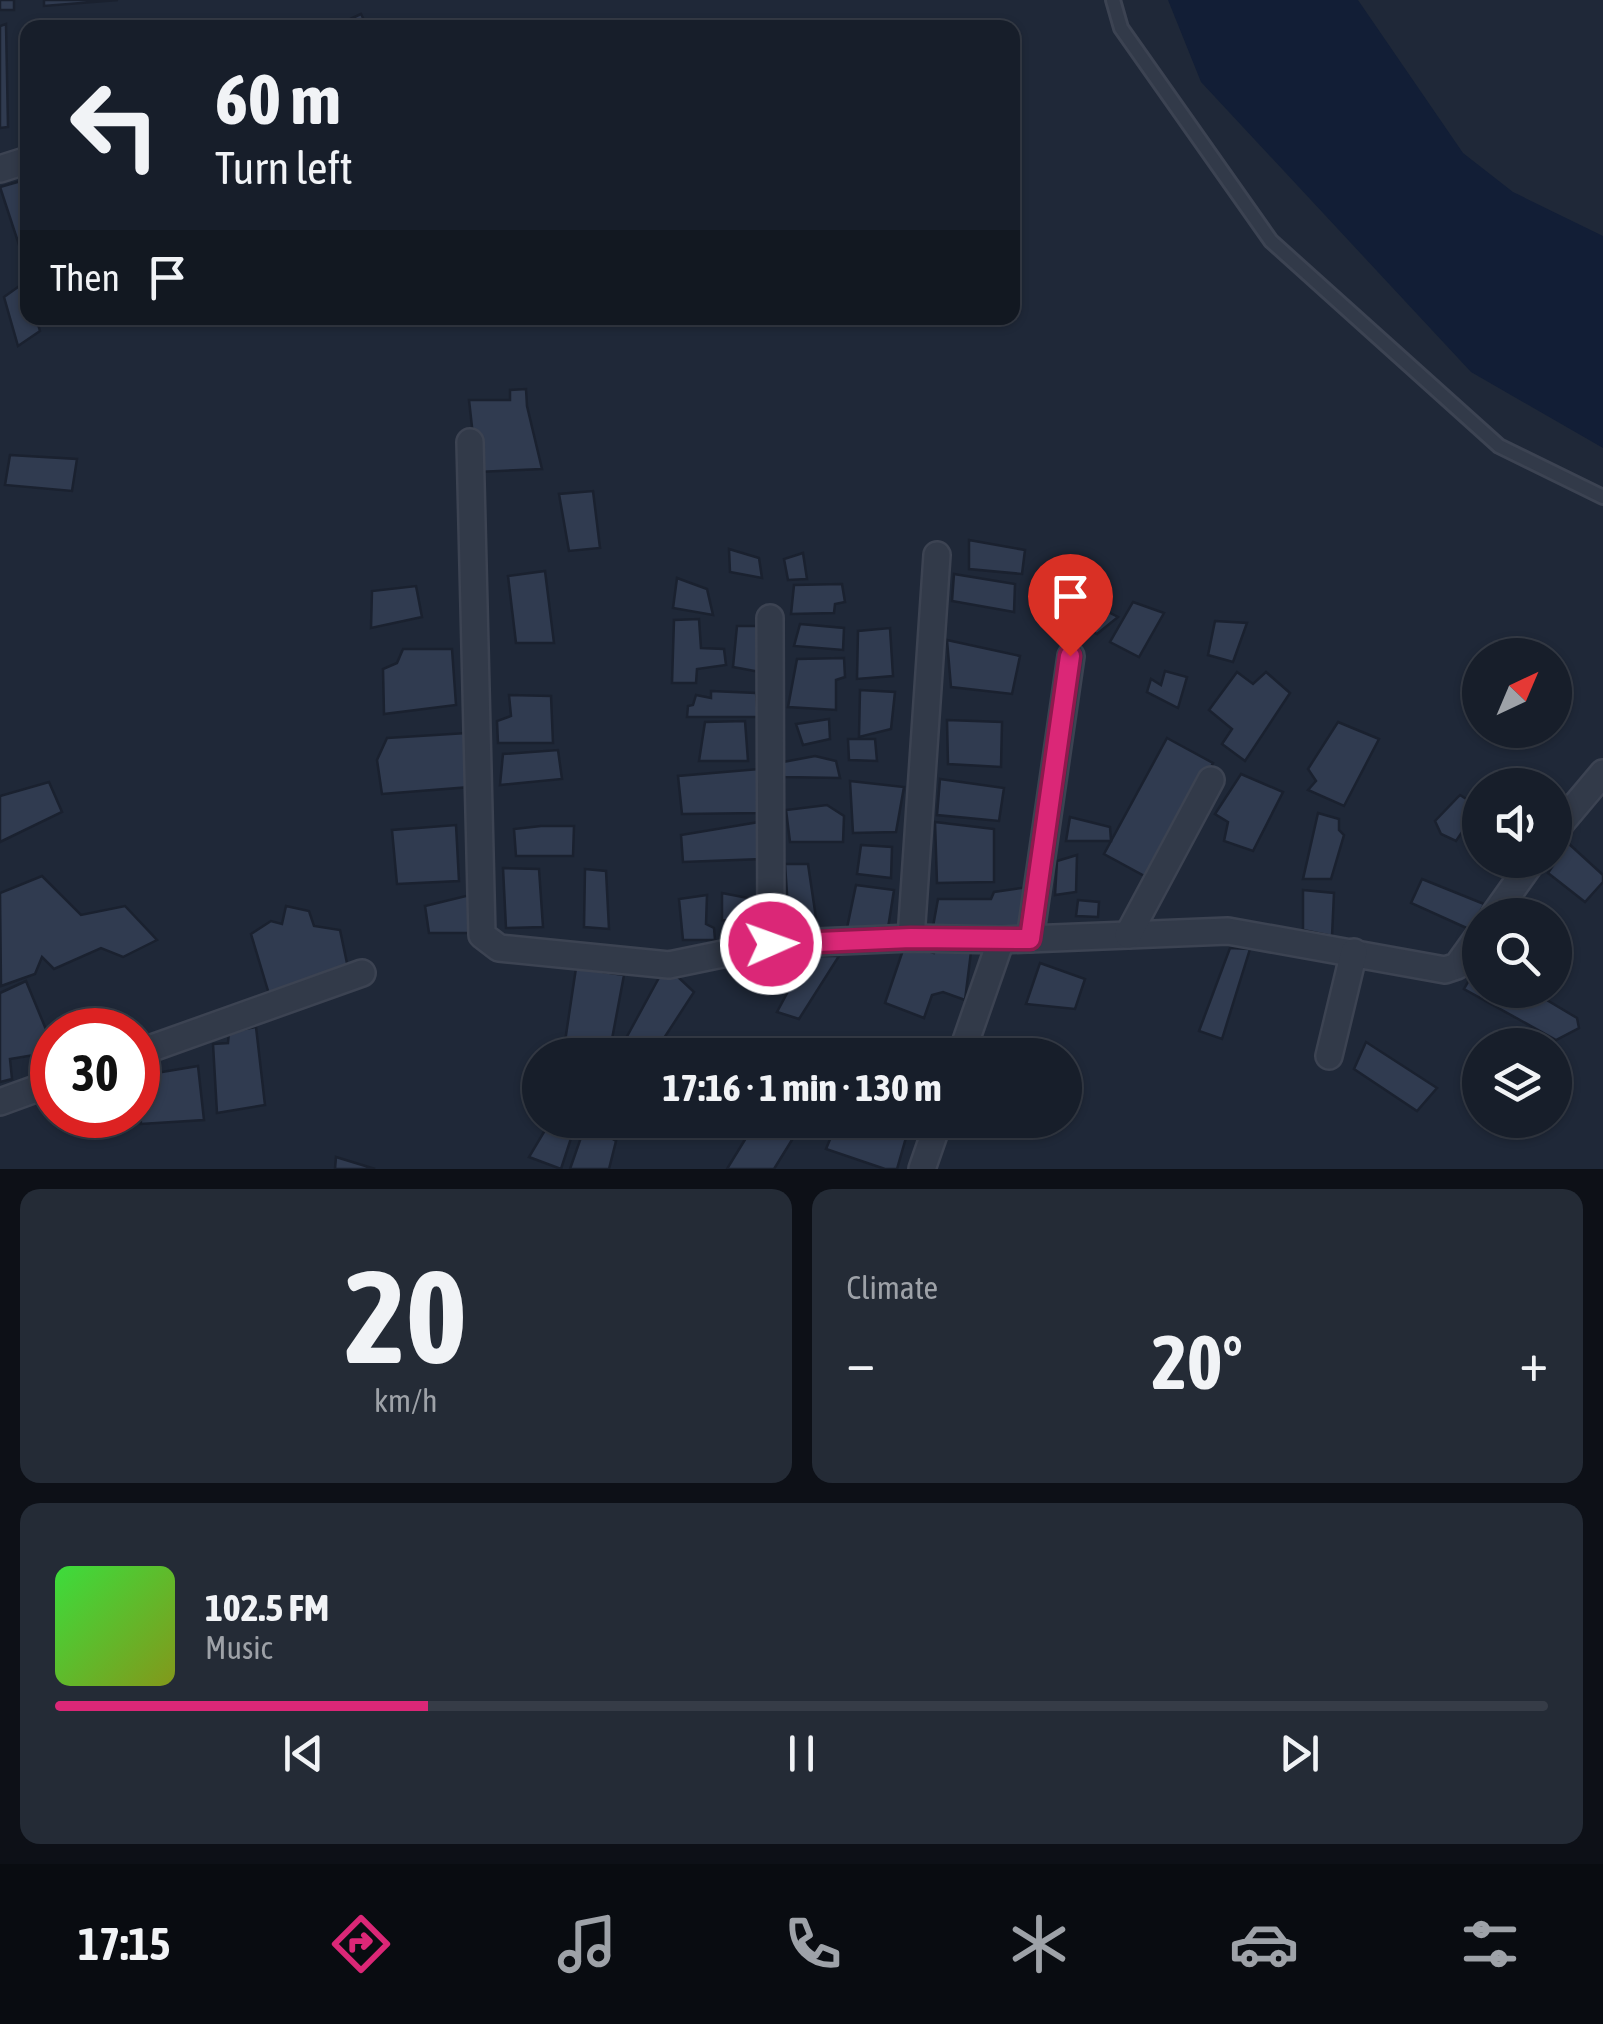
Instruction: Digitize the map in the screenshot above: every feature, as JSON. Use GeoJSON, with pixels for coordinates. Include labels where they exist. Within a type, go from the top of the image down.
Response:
{"type":"FeatureCollection","features":[{"type":"Feature","properties":{"kind":"street"},"geometry":{"type":"LineString","coordinates":[[470,442],[482,935],[499,948],[669,965],[771,944],[1228,931],[1444,970],[1457,966],[1462,959]]}},
{"type":"Feature","properties":{"kind":"street"},"geometry":{"type":"LineString","coordinates":[[911,938],[937,555]]}},
{"type":"Feature","properties":{"kind":"street"},"geometry":{"type":"LineString","coordinates":[[770,618],[771,944]]}},
{"type":"Feature","properties":{"kind":"street"},"geometry":{"type":"LineString","coordinates":[[1030,939],[1070,656]]}},
{"type":"Feature","properties":{"kind":"street"},"geometry":{"type":"LineString","coordinates":[[1572,810],[1603,773]]}},
{"type":"Feature","properties":{"kind":"street"},"geometry":{"type":"LineString","coordinates":[[1128,935],[1211,780]]}},
{"type":"Feature","properties":{"kind":"street"},"geometry":{"type":"LineString","coordinates":[[968,1038],[1001,940]]}},
{"type":"Feature","properties":{"kind":"street"},"geometry":{"type":"LineString","coordinates":[[1329,1056],[1354,952]]}},
{"type":"Feature","properties":{"kind":"street"},"geometry":{"type":"LineString","coordinates":[[160,1044],[362,972]]}},
{"type":"Feature","properties":{"kind":"street"},"geometry":{"type":"LineString","coordinates":[[0,1102],[30,1091]]}},
{"type":"Feature","properties":{"kind":"street"},"geometry":{"type":"LineString","coordinates":[[922,1169],[933,1138]]}},
{"type":"Feature","properties":{"kind":"lane"},"geometry":{"type":"LineString","coordinates":[[1113,0],[1121,28],[1271,241],[1499,446],[1603,497]]}},
{"type":"Feature","properties":{"kind":"water"},"geometry":{"type":"Polygon","coordinates":[[[1168,0],[1358,0],[1463,153],[1513,192],[1603,236],[1603,448],[1471,372],[1201,82],[1168,0]]]}},
{"type":"Feature","properties":{"kind":"building"},"geometry":{"type":"Polygon","coordinates":[[[0,0],[14,0],[14,10],[0,10],[0,0]]]}},
{"type":"Feature","properties":{"kind":"building"},"geometry":{"type":"Polygon","coordinates":[[[44,0],[118,0],[44,6],[44,0]]]}},
{"type":"Feature","properties":{"kind":"building"},"geometry":{"type":"Polygon","coordinates":[[[6,24],[8,127],[0,128],[0,26],[6,24]]]}},
{"type":"Feature","properties":{"kind":"building"},"geometry":{"type":"Polygon","coordinates":[[[20,181],[20,245],[19,245],[0,187],[20,181]]]}},
{"type":"Feature","properties":{"kind":"building"},"geometry":{"type":"Polygon","coordinates":[[[20,286],[20,325],[38,325],[40,331],[18,346],[4,297],[20,286]]]}},
{"type":"Feature","properties":{"kind":"building"},"geometry":{"type":"Polygon","coordinates":[[[526,389],[542,469],[477,472],[469,400],[510,400],[510,390],[526,389]]]}},
{"type":"Feature","properties":{"kind":"building"},"geometry":{"type":"Polygon","coordinates":[[[10,455],[77,459],[72,491],[5,485],[10,455]]]}},
{"type":"Feature","properties":{"kind":"building"},"geometry":{"type":"Polygon","coordinates":[[[593,491],[600,548],[569,551],[559,494],[593,491]]]}},
{"type":"Feature","properties":{"kind":"building"},"geometry":{"type":"Polygon","coordinates":[[[969,540],[1025,550],[1022,574],[969,569],[969,540]]]}},
{"type":"Feature","properties":{"kind":"building"},"geometry":{"type":"Polygon","coordinates":[[[729,549],[759,558],[762,578],[730,572],[729,549]]]}},
{"type":"Feature","properties":{"kind":"building"},"geometry":{"type":"Polygon","coordinates":[[[803,553],[807,579],[788,580],[784,559],[803,553]]]}},
{"type":"Feature","properties":{"kind":"building"},"geometry":{"type":"Polygon","coordinates":[[[545,571],[554,643],[516,643],[508,576],[545,571]]]}},
{"type":"Feature","properties":{"kind":"building"},"geometry":{"type":"Polygon","coordinates":[[[954,574],[1015,584],[1014,612],[952,601],[954,574]]]}},
{"type":"Feature","properties":{"kind":"building"},"geometry":{"type":"Polygon","coordinates":[[[677,578],[707,589],[713,615],[673,608],[677,578]]]}},
{"type":"Feature","properties":{"kind":"building"},"geometry":{"type":"Polygon","coordinates":[[[842,584],[845,602],[835,604],[834,613],[791,614],[794,585],[842,584]]]}},
{"type":"Feature","properties":{"kind":"building"},"geometry":{"type":"Polygon","coordinates":[[[416,586],[422,617],[371,628],[372,591],[416,586]]]}},
{"type":"Feature","properties":{"kind":"building"},"geometry":{"type":"Polygon","coordinates":[[[1065,590],[1118,617],[1097,634],[1046,609],[1065,590]]]}},
{"type":"Feature","properties":{"kind":"building"},"geometry":{"type":"Polygon","coordinates":[[[1133,602],[1164,613],[1139,657],[1110,642],[1133,602]]]}},
{"type":"Feature","properties":{"kind":"building"},"geometry":{"type":"Polygon","coordinates":[[[699,619],[701,648],[724,649],[726,665],[697,669],[696,683],[672,683],[674,620],[699,619]]]}},
{"type":"Feature","properties":{"kind":"building"},"geometry":{"type":"Polygon","coordinates":[[[1215,621],[1247,623],[1233,662],[1208,655],[1215,621]]]}},
{"type":"Feature","properties":{"kind":"building"},"geometry":{"type":"Polygon","coordinates":[[[800,624],[844,628],[843,650],[794,646],[800,624]]]}},
{"type":"Feature","properties":{"kind":"building"},"geometry":{"type":"Polygon","coordinates":[[[737,626],[761,626],[760,672],[733,667],[737,626]]]}},
{"type":"Feature","properties":{"kind":"building"},"geometry":{"type":"Polygon","coordinates":[[[890,628],[893,676],[857,679],[858,631],[890,628]]]}},
{"type":"Feature","properties":{"kind":"building"},"geometry":{"type":"Polygon","coordinates":[[[947,640],[1020,656],[1012,694],[951,687],[947,640]]]}},
{"type":"Feature","properties":{"kind":"building"},"geometry":{"type":"Polygon","coordinates":[[[403,649],[452,649],[456,705],[384,714],[383,669],[397,663],[403,649]]]}},
{"type":"Feature","properties":{"kind":"building"},"geometry":{"type":"Polygon","coordinates":[[[844,658],[845,677],[836,680],[836,710],[788,707],[797,659],[844,658]]]}},
{"type":"Feature","properties":{"kind":"building"},"geometry":{"type":"Polygon","coordinates":[[[1165,671],[1187,677],[1178,708],[1147,692],[1151,679],[1161,685],[1165,671]]]}},
{"type":"Feature","properties":{"kind":"building"},"geometry":{"type":"Polygon","coordinates":[[[1237,672],[1253,684],[1266,672],[1290,693],[1245,761],[1222,744],[1232,729],[1209,710],[1237,672]]]}},
{"type":"Feature","properties":{"kind":"building"},"geometry":{"type":"Polygon","coordinates":[[[860,690],[895,692],[891,729],[859,737],[860,690]]]}},
{"type":"Feature","properties":{"kind":"building"},"geometry":{"type":"Polygon","coordinates":[[[711,691],[756,693],[758,717],[687,717],[688,706],[693,705],[696,695],[711,698],[711,691]]]}},
{"type":"Feature","properties":{"kind":"building"},"geometry":{"type":"Polygon","coordinates":[[[509,695],[551,696],[553,743],[498,743],[497,721],[511,716],[509,695]]]}},
{"type":"Feature","properties":{"kind":"building"},"geometry":{"type":"Polygon","coordinates":[[[829,719],[830,739],[803,745],[796,724],[829,719]]]}},
{"type":"Feature","properties":{"kind":"building"},"geometry":{"type":"Polygon","coordinates":[[[947,720],[1002,722],[1001,767],[948,764],[947,720]]]}},
{"type":"Feature","properties":{"kind":"building"},"geometry":{"type":"Polygon","coordinates":[[[745,721],[748,761],[699,761],[705,722],[745,721]]]}},
{"type":"Feature","properties":{"kind":"building"},"geometry":{"type":"Polygon","coordinates":[[[1338,722],[1379,739],[1344,806],[1308,790],[1316,781],[1308,769],[1338,722]]]}},
{"type":"Feature","properties":{"kind":"building"},"geometry":{"type":"Polygon","coordinates":[[[467,733],[470,787],[382,794],[377,760],[387,738],[467,733]]]}},
{"type":"Feature","properties":{"kind":"building"},"geometry":{"type":"Polygon","coordinates":[[[1167,738],[1213,763],[1150,879],[1104,854],[1167,738]]]}},
{"type":"Feature","properties":{"kind":"building"},"geometry":{"type":"Polygon","coordinates":[[[848,739],[875,739],[877,761],[849,760],[848,739]]]}},
{"type":"Feature","properties":{"kind":"building"},"geometry":{"type":"Polygon","coordinates":[[[558,750],[562,779],[500,785],[503,754],[558,750]]]}},
{"type":"Feature","properties":{"kind":"building"},"geometry":{"type":"Polygon","coordinates":[[[815,756],[836,761],[840,778],[784,777],[783,762],[815,756]]]}},
{"type":"Feature","properties":{"kind":"building"},"geometry":{"type":"Polygon","coordinates":[[[759,769],[760,813],[682,814],[678,776],[759,769]]]}},
{"type":"Feature","properties":{"kind":"building"},"geometry":{"type":"Polygon","coordinates":[[[1241,774],[1283,792],[1253,851],[1224,841],[1228,822],[1215,814],[1241,774]]]}},
{"type":"Feature","properties":{"kind":"building"},"geometry":{"type":"Polygon","coordinates":[[[940,779],[1004,788],[999,821],[937,815],[940,779]]]}},
{"type":"Feature","properties":{"kind":"building"},"geometry":{"type":"Polygon","coordinates":[[[850,781],[904,787],[896,832],[853,833],[850,781]]]}},
{"type":"Feature","properties":{"kind":"building"},"geometry":{"type":"Polygon","coordinates":[[[49,782],[62,812],[0,842],[0,796],[49,782]]]}},
{"type":"Feature","properties":{"kind":"building"},"geometry":{"type":"Polygon","coordinates":[[[1462,796],[1462,832],[1456,841],[1441,834],[1435,821],[1462,796]]]}},
{"type":"Feature","properties":{"kind":"building"},"geometry":{"type":"Polygon","coordinates":[[[827,805],[844,816],[843,842],[790,842],[786,810],[827,805]]]}},
{"type":"Feature","properties":{"kind":"building"},"geometry":{"type":"Polygon","coordinates":[[[1318,813],[1339,819],[1339,830],[1344,835],[1331,879],[1303,879],[1318,813]]]}},
{"type":"Feature","properties":{"kind":"building"},"geometry":{"type":"Polygon","coordinates":[[[1070,817],[1110,827],[1111,841],[1066,841],[1070,817]]]}},
{"type":"Feature","properties":{"kind":"building"},"geometry":{"type":"Polygon","coordinates":[[[759,822],[762,859],[683,862],[681,835],[759,822]]]}},
{"type":"Feature","properties":{"kind":"building"},"geometry":{"type":"Polygon","coordinates":[[[935,822],[994,829],[994,882],[937,883],[935,822]]]}},
{"type":"Feature","properties":{"kind":"building"},"geometry":{"type":"Polygon","coordinates":[[[456,825],[459,881],[397,884],[392,830],[456,825]]]}},
{"type":"Feature","properties":{"kind":"building"},"geometry":{"type":"Polygon","coordinates":[[[574,826],[573,856],[516,856],[514,829],[574,826]]]}},
{"type":"Feature","properties":{"kind":"building"},"geometry":{"type":"Polygon","coordinates":[[[861,845],[892,847],[891,878],[857,874],[861,845]]]}},
{"type":"Feature","properties":{"kind":"building"},"geometry":{"type":"Polygon","coordinates":[[[1572,847],[1603,875],[1603,882],[1585,902],[1554,878],[1572,878],[1572,847]]]}},
{"type":"Feature","properties":{"kind":"building"},"geometry":{"type":"Polygon","coordinates":[[[1077,855],[1076,892],[1055,895],[1057,861],[1077,855]]]}},
{"type":"Feature","properties":{"kind":"building"},"geometry":{"type":"Polygon","coordinates":[[[785,864],[808,864],[816,918],[789,923],[785,864]]]}},
{"type":"Feature","properties":{"kind":"building"},"geometry":{"type":"Polygon","coordinates":[[[503,868],[539,869],[543,927],[506,928],[503,868]]]}},
{"type":"Feature","properties":{"kind":"building"},"geometry":{"type":"Polygon","coordinates":[[[585,869],[606,871],[609,929],[584,927],[585,869]]]}},
{"type":"Feature","properties":{"kind":"building"},"geometry":{"type":"Polygon","coordinates":[[[42,876],[81,915],[125,906],[157,940],[123,957],[101,948],[54,969],[42,957],[35,974],[1,986],[0,893],[42,876]]]}},
{"type":"Feature","properties":{"kind":"building"},"geometry":{"type":"Polygon","coordinates":[[[1422,879],[1469,898],[1462,898],[1462,926],[1411,903],[1422,879]]]}},
{"type":"Feature","properties":{"kind":"building"},"geometry":{"type":"Polygon","coordinates":[[[856,885],[894,890],[888,928],[847,928],[856,885]]]}},
{"type":"Feature","properties":{"kind":"building"},"geometry":{"type":"Polygon","coordinates":[[[1028,887],[1020,928],[932,932],[938,899],[991,899],[994,892],[1028,887]]]}},
{"type":"Feature","properties":{"kind":"building"},"geometry":{"type":"Polygon","coordinates":[[[1303,890],[1334,893],[1332,936],[1303,930],[1303,890]]]}},
{"type":"Feature","properties":{"kind":"building"},"geometry":{"type":"Polygon","coordinates":[[[722,893],[748,898],[751,923],[722,920],[722,893]]]}},
{"type":"Feature","properties":{"kind":"building"},"geometry":{"type":"Polygon","coordinates":[[[470,895],[469,933],[429,933],[425,906],[470,895]]]}},
{"type":"Feature","properties":{"kind":"building"},"geometry":{"type":"Polygon","coordinates":[[[707,895],[706,924],[714,928],[715,940],[683,940],[679,899],[707,895]]]}},
{"type":"Feature","properties":{"kind":"building"},"geometry":{"type":"Polygon","coordinates":[[[1078,900],[1099,902],[1098,917],[1076,916],[1078,900]]]}},
{"type":"Feature","properties":{"kind":"building"},"geometry":{"type":"Polygon","coordinates":[[[286,906],[309,911],[314,926],[340,930],[348,968],[269,994],[251,934],[271,921],[282,924],[286,906]]]}},
{"type":"Feature","properties":{"kind":"building"},"geometry":{"type":"Polygon","coordinates":[[[938,946],[971,952],[965,1000],[943,992],[932,995],[924,1018],[885,1003],[903,950],[918,948],[934,953],[938,946]]]}},
{"type":"Feature","properties":{"kind":"building"},"geometry":{"type":"Polygon","coordinates":[[[1230,948],[1250,949],[1222,1039],[1199,1031],[1230,948]]]}},
{"type":"Feature","properties":{"kind":"building"},"geometry":{"type":"Polygon","coordinates":[[[807,956],[839,956],[799,1019],[777,1012],[807,956]]]}},
{"type":"Feature","properties":{"kind":"building"},"geometry":{"type":"Polygon","coordinates":[[[1040,963],[1085,979],[1075,1009],[1026,1004],[1040,963]]]}},
{"type":"Feature","properties":{"kind":"building"},"geometry":{"type":"Polygon","coordinates":[[[576,968],[624,975],[612,1038],[566,1038],[576,968]]]}},
{"type":"Feature","properties":{"kind":"building"},"geometry":{"type":"Polygon","coordinates":[[[661,974],[677,976],[694,992],[664,1038],[626,1038],[661,974]]]}},
{"type":"Feature","properties":{"kind":"building"},"geometry":{"type":"Polygon","coordinates":[[[26,981],[37,1008],[30,1008],[30,1056],[10,1059],[12,1079],[0,1082],[0,993],[26,981]]]}},
{"type":"Feature","properties":{"kind":"building"},"geometry":{"type":"Polygon","coordinates":[[[1498,1008],[1560,1008],[1577,1018],[1579,1028],[1572,1032],[1572,1028],[1534,1028],[1498,1008]]]}},
{"type":"Feature","properties":{"kind":"building"},"geometry":{"type":"Polygon","coordinates":[[[256,1027],[265,1105],[217,1113],[213,1044],[228,1043],[229,1032],[256,1027]]]}},
{"type":"Feature","properties":{"kind":"building"},"geometry":{"type":"Polygon","coordinates":[[[1366,1042],[1437,1088],[1417,1111],[1354,1069],[1366,1042]]]}},
{"type":"Feature","properties":{"kind":"building"},"geometry":{"type":"Polygon","coordinates":[[[198,1066],[204,1120],[160,1123],[160,1072],[198,1066]]]}},
{"type":"Feature","properties":{"kind":"building"},"geometry":{"type":"Polygon","coordinates":[[[540,1138],[571,1138],[561,1169],[529,1157],[540,1138]]]}},
{"type":"Feature","properties":{"kind":"building"},"geometry":{"type":"Polygon","coordinates":[[[581,1138],[616,1141],[609,1169],[570,1169],[581,1138]]]}},
{"type":"Feature","properties":{"kind":"building"},"geometry":{"type":"Polygon","coordinates":[[[746,1138],[793,1138],[774,1169],[727,1169],[746,1138]]]}},
{"type":"Feature","properties":{"kind":"building"},"geometry":{"type":"Polygon","coordinates":[[[831,1138],[906,1138],[897,1169],[885,1169],[826,1149],[831,1138]]]}},
{"type":"Feature","properties":{"kind":"building"},"geometry":{"type":"Polygon","coordinates":[[[336,1157],[375,1169],[335,1169],[336,1157]]]}},
{"type":"Feature","properties":{"kind":"route"},"geometry":{"type":"LineString","coordinates":[[771,944],[911,938],[1030,939],[1070,656]]}}]}
